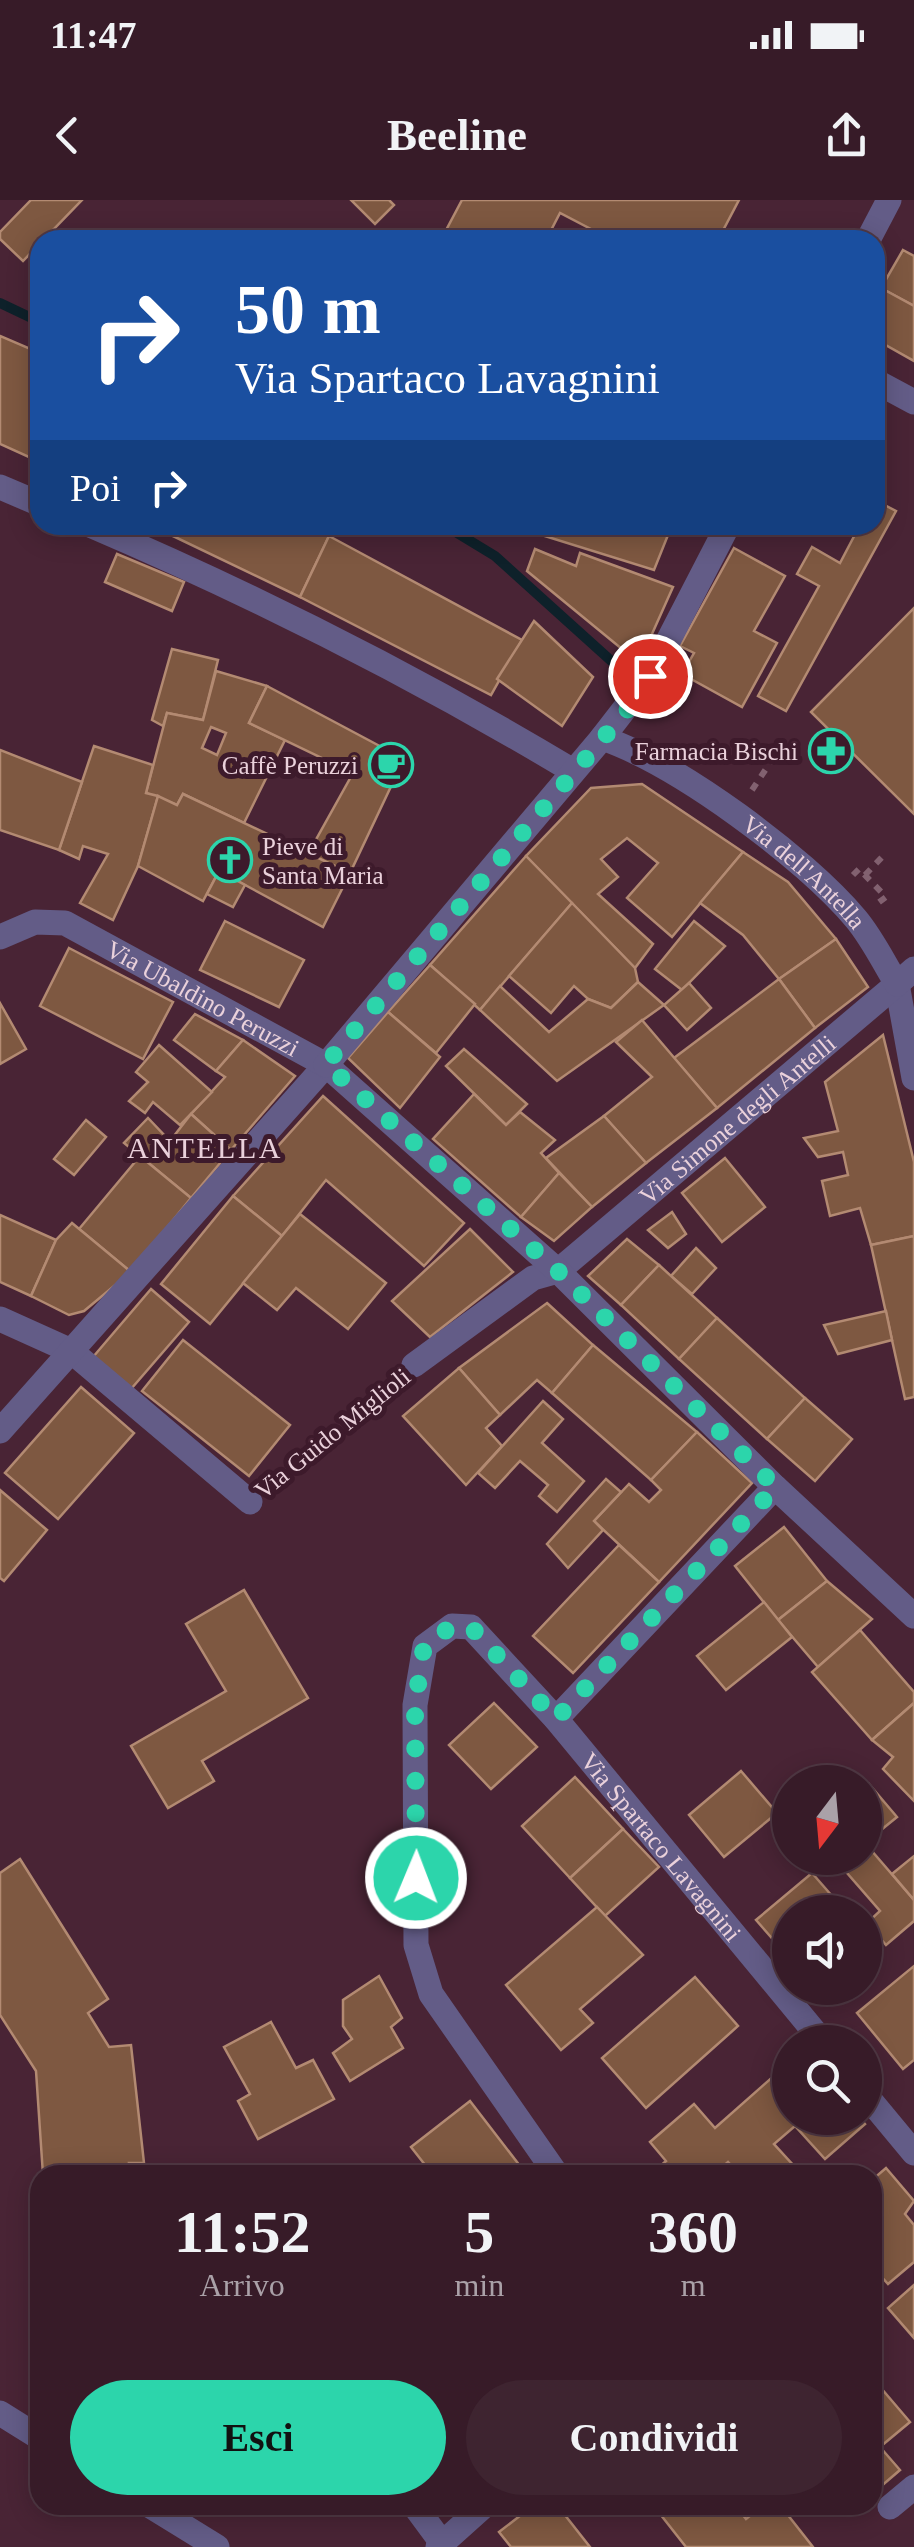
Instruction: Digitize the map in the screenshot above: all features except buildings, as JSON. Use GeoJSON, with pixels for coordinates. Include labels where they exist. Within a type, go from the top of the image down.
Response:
{"type":"FeatureCollection","features":[{"type":"Feature","properties":{"kind":"street"},"geometry":{"type":"LineString","coordinates":[[873,230],[888,200]]}},
{"type":"Feature","properties":{"kind":"street"},"geometry":{"type":"LineString","coordinates":[[885,386],[914,402]]}},
{"type":"Feature","properties":{"kind":"street"},"geometry":{"type":"LineString","coordinates":[[0,487],[30,500]]}},
{"type":"Feature","properties":{"kind":"street"},"geometry":{"type":"LineString","coordinates":[[114,535],[211,576],[449,699],[572,771]]}},
{"type":"Feature","properties":{"kind":"street"},"geometry":{"type":"LineString","coordinates":[[0,1431],[326,1064],[602,738],[650,676],[723,535]]}},
{"type":"Feature","properties":{"kind":"street","name":"Via dell'Antella"},"geometry":{"type":"LineString","coordinates":[[602,738],[642,752],[777,846],[857,920],[905,977],[914,1078]]}},
{"type":"Feature","properties":{"kind":"street","name":"Via Ubaldino Peruzzi"},"geometry":{"type":"LineString","coordinates":[[0,937],[34,922],[65,923],[326,1064],[558,1271],[776,1487],[914,1616]]}},
{"type":"Feature","properties":{"kind":"street","name":"Via Simone degli Antelli"},"geometry":{"type":"LineString","coordinates":[[558,1271],[905,977]]}},
{"type":"Feature","properties":{"kind":"street","name":"Via Guido Miglioli"},"geometry":{"type":"LineString","coordinates":[[414,1365],[533,1278],[558,1271]]}},
{"type":"Feature","properties":{"kind":"street","name":"Via Guido Miglioli"},"geometry":{"type":"LineString","coordinates":[[0,1319],[71,1351],[250,1502]]}},
{"type":"Feature","properties":{"kind":"street"},"geometry":{"type":"LineString","coordinates":[[556,1719],[776,1487]]}},
{"type":"Feature","properties":{"kind":"street","name":"Via Spartaco Lavagnini"},"geometry":{"type":"LineString","coordinates":[[551,2165],[431,1994],[416,1944],[415,1705],[424,1646],[452,1626],[471,1627],[556,1719],[809,2025]]}},
{"type":"Feature","properties":{"kind":"street"},"geometry":{"type":"LineString","coordinates":[[882,2114],[914,2153]]}},
{"type":"Feature","properties":{"kind":"street"},"geometry":{"type":"LineString","coordinates":[[0,2413],[30,2432]]}},
{"type":"Feature","properties":{"kind":"street"},"geometry":{"type":"LineString","coordinates":[[890,2507],[914,2486]]}},
{"type":"Feature","properties":{"kind":"street"},"geometry":{"type":"LineString","coordinates":[[165,2515],[216,2547]]}},
{"type":"Feature","properties":{"kind":"street"},"geometry":{"type":"LineString","coordinates":[[420,2515],[440,2545],[474,2515]]}},
{"type":"Feature","properties":{"kind":"path"},"geometry":{"type":"LineString","coordinates":[[734,816],[784,742]]}},
{"type":"Feature","properties":{"kind":"path"},"geometry":{"type":"LineString","coordinates":[[886,854],[862,872],[886,898]]}},
{"type":"Feature","properties":{"kind":"path","name":"Via Guido Miglioli"},"geometry":{"type":"LineString","coordinates":[[250,1502],[414,1365]]}},
{"type":"Feature","properties":{"kind":"waterway"},"geometry":{"type":"LineString","coordinates":[[0,303],[30,317]]}},
{"type":"Feature","properties":{"kind":"waterway"},"geometry":{"type":"LineString","coordinates":[[460,535],[495,556],[628,676]]}},
{"type":"Feature","properties":{"kind":"place","name":"Farmacia Bischi"},"geometry":{"type":"Point","coordinates":[831,751]}},
{"type":"Feature","properties":{"kind":"place","name":"Caffè Peruzzi"},"geometry":{"type":"Point","coordinates":[391,765]}},
{"type":"Feature","properties":{"kind":"place","name":"Pieve di Santa Maria"},"geometry":{"type":"Point","coordinates":[230,860]}},
{"type":"Feature","properties":{"kind":"district","name":"ANTELLA"},"geometry":{"type":"Point","coordinates":[205,1148]}},
{"type":"Feature","properties":{"kind":"route"},"geometry":{"type":"LineString","coordinates":[[416,1878],[415,1705],[424,1646],[452,1626],[471,1627],[556,1719],[776,1487],[558,1271],[326,1064],[628,709],[650,676]]}}]}
